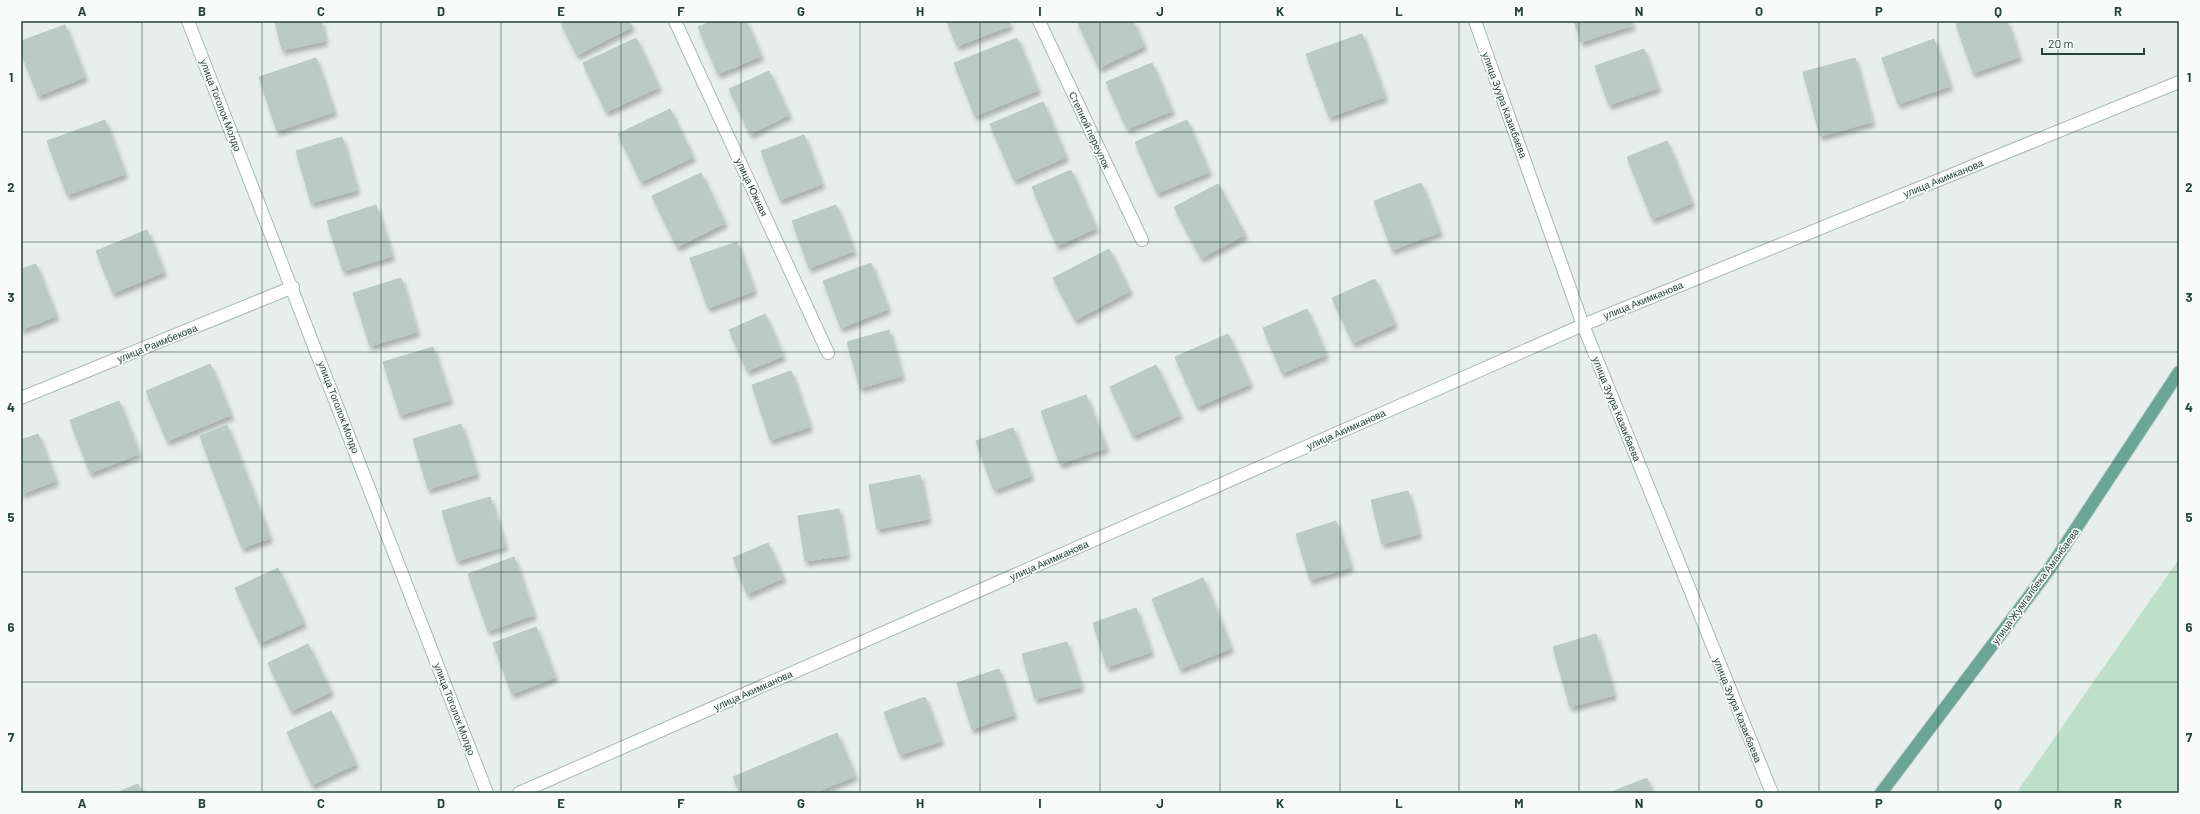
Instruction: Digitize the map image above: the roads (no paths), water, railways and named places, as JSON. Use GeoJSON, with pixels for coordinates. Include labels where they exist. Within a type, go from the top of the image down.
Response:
{"type":"FeatureCollection","features":[{"type":"Feature","properties":{"kind":"main road","name":"улица Жумгалбека Аманбаева"},"geometry":{"type":"LineString","coordinates":[[1882,793],[2048,571],[2179,372]]}},
{"type":"Feature","properties":{"kind":"street","name":"улица Тоголок Молдо"},"geometry":{"type":"LineString","coordinates":[[188,21],[293,287],[488,793]]}},
{"type":"Feature","properties":{"kind":"street","name":"улица Южная"},"geometry":{"type":"LineString","coordinates":[[675,21],[828,353]]}},
{"type":"Feature","properties":{"kind":"street","name":"Степной переулок"},"geometry":{"type":"LineString","coordinates":[[1040,21],[1142,240]]}},
{"type":"Feature","properties":{"kind":"street","name":"улица Зуура Казакбаева"},"geometry":{"type":"LineString","coordinates":[[1475,21],[1583,325],[1772,793]]}},
{"type":"Feature","properties":{"kind":"street","name":"улица Акимканова"},"geometry":{"type":"LineString","coordinates":[[519,793],[1583,325],[2179,82]]}},
{"type":"Feature","properties":{"kind":"street","name":"улица Раимбекова"},"geometry":{"type":"LineString","coordinates":[[21,398],[293,287]]}}]}
